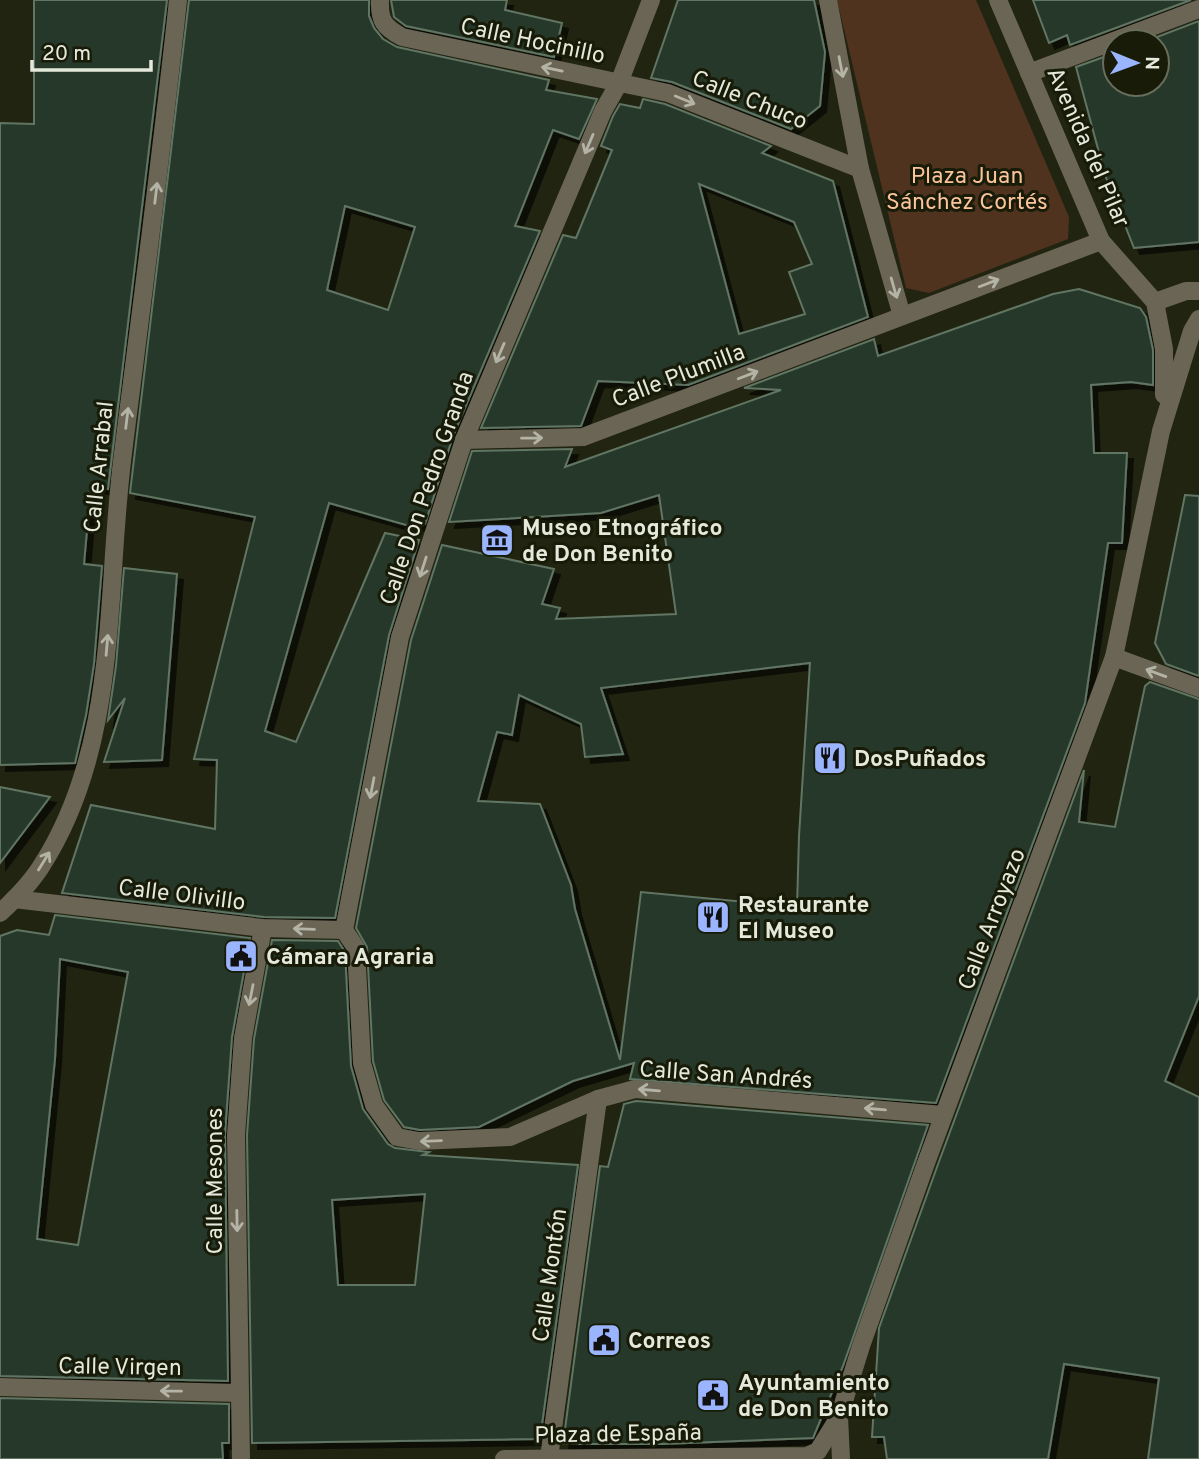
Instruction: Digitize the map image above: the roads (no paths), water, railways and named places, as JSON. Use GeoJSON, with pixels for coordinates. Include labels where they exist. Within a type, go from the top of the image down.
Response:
{"type":"FeatureCollection","features":[{"type":"Feature","properties":{"kind":"street","name":"Calle Arrabal"},"geometry":{"type":"LineString","coordinates":[[0,913],[41,867],[57,839],[80,785],[97,723],[104,674],[122,458],[164,135],[178,0]]}},
{"type":"Feature","properties":{"kind":"street","name":"Calle Hocinillo"},"geometry":{"type":"LineString","coordinates":[[380,0],[380,13],[387,29],[402,37],[619,83]]}},
{"type":"Feature","properties":{"kind":"street","name":"Calle Don Pedro Granda"},"geometry":{"type":"LineString","coordinates":[[344,930],[400,637],[464,440],[603,111],[619,83],[650,0]]}},
{"type":"Feature","properties":{"kind":"street"},"geometry":{"type":"LineString","coordinates":[[828,0],[860,169],[902,316]]}},
{"type":"Feature","properties":{"kind":"street","name":"Avenida del Pilar"},"geometry":{"type":"LineString","coordinates":[[999,0],[1101,241],[1155,302]]}},
{"type":"Feature","properties":{"kind":"street"},"geometry":{"type":"LineString","coordinates":[[1029,73],[1199,9]]}},
{"type":"Feature","properties":{"kind":"street","name":"Calle Chuco"},"geometry":{"type":"LineString","coordinates":[[619,83],[668,93],[860,169]]}},
{"type":"Feature","properties":{"kind":"street","name":"Calle Plumilla"},"geometry":{"type":"LineString","coordinates":[[464,440],[583,437],[1101,241]]}},
{"type":"Feature","properties":{"kind":"street"},"geometry":{"type":"LineString","coordinates":[[1155,302],[1186,291],[1199,291]]}},
{"type":"Feature","properties":{"kind":"street","name":"Calle Arroyazo"},"geometry":{"type":"LineString","coordinates":[[1155,302],[1164,349],[1165,386],[1161,431]]}},
{"type":"Feature","properties":{"kind":"street","name":"Calle Arroyazo"},"geometry":{"type":"LineString","coordinates":[[839,1417],[861,1346],[943,1115],[1114,657],[1161,431],[1184,353],[1199,319]]}},
{"type":"Feature","properties":{"kind":"street"},"geometry":{"type":"LineString","coordinates":[[1114,657],[1199,688]]}},
{"type":"Feature","properties":{"kind":"street","name":"Calle Olivillo"},"geometry":{"type":"LineString","coordinates":[[15,899],[263,928],[344,930]]}},
{"type":"Feature","properties":{"kind":"street","name":"Calle Mesones"},"geometry":{"type":"LineString","coordinates":[[241,1459],[236,1135],[243,1038],[263,928]]}},
{"type":"Feature","properties":{"kind":"street","name":"Calle San Andrés"},"geometry":{"type":"LineString","coordinates":[[344,930],[356,948],[362,1063],[374,1105],[397,1137],[419,1141],[510,1137],[598,1099],[635,1089],[943,1115]]}},
{"type":"Feature","properties":{"kind":"street","name":"Calle Montón"},"geometry":{"type":"LineString","coordinates":[[549,1458],[598,1099]]}},
{"type":"Feature","properties":{"kind":"street","name":"Calle Virgen"},"geometry":{"type":"LineString","coordinates":[[0,1387],[239,1393]]}},
{"type":"Feature","properties":{"kind":"street"},"geometry":{"type":"LineString","coordinates":[[839,1417],[841,1459]]}},
{"type":"Feature","properties":{"kind":"street","name":"Plaza de España"},"geometry":{"type":"LineString","coordinates":[[504,1459],[813,1457],[839,1417]]}},
{"type":"Feature","properties":{"kind":"place","name":"Museo Etnográfico de Don Benito"},"geometry":{"type":"Point","coordinates":[497,540]}},
{"type":"Feature","properties":{"kind":"place","name":"DosPuñados"},"geometry":{"type":"Point","coordinates":[830,758]}},
{"type":"Feature","properties":{"kind":"place","name":"Restaurante El Museo"},"geometry":{"type":"Point","coordinates":[713,917]}},
{"type":"Feature","properties":{"kind":"place","name":"Cámara Agraria"},"geometry":{"type":"Point","coordinates":[241,956]}},
{"type":"Feature","properties":{"kind":"place","name":"Correos"},"geometry":{"type":"Point","coordinates":[604,1340]}},
{"type":"Feature","properties":{"kind":"place","name":"Ayuntamiento de Don Benito"},"geometry":{"type":"Point","coordinates":[713,1395]}},
{"type":"Feature","properties":{"kind":"park label","name":"Plaza Juan Sánchez Cortés"},"geometry":{"type":"Point","coordinates":[967,188]}}]}
